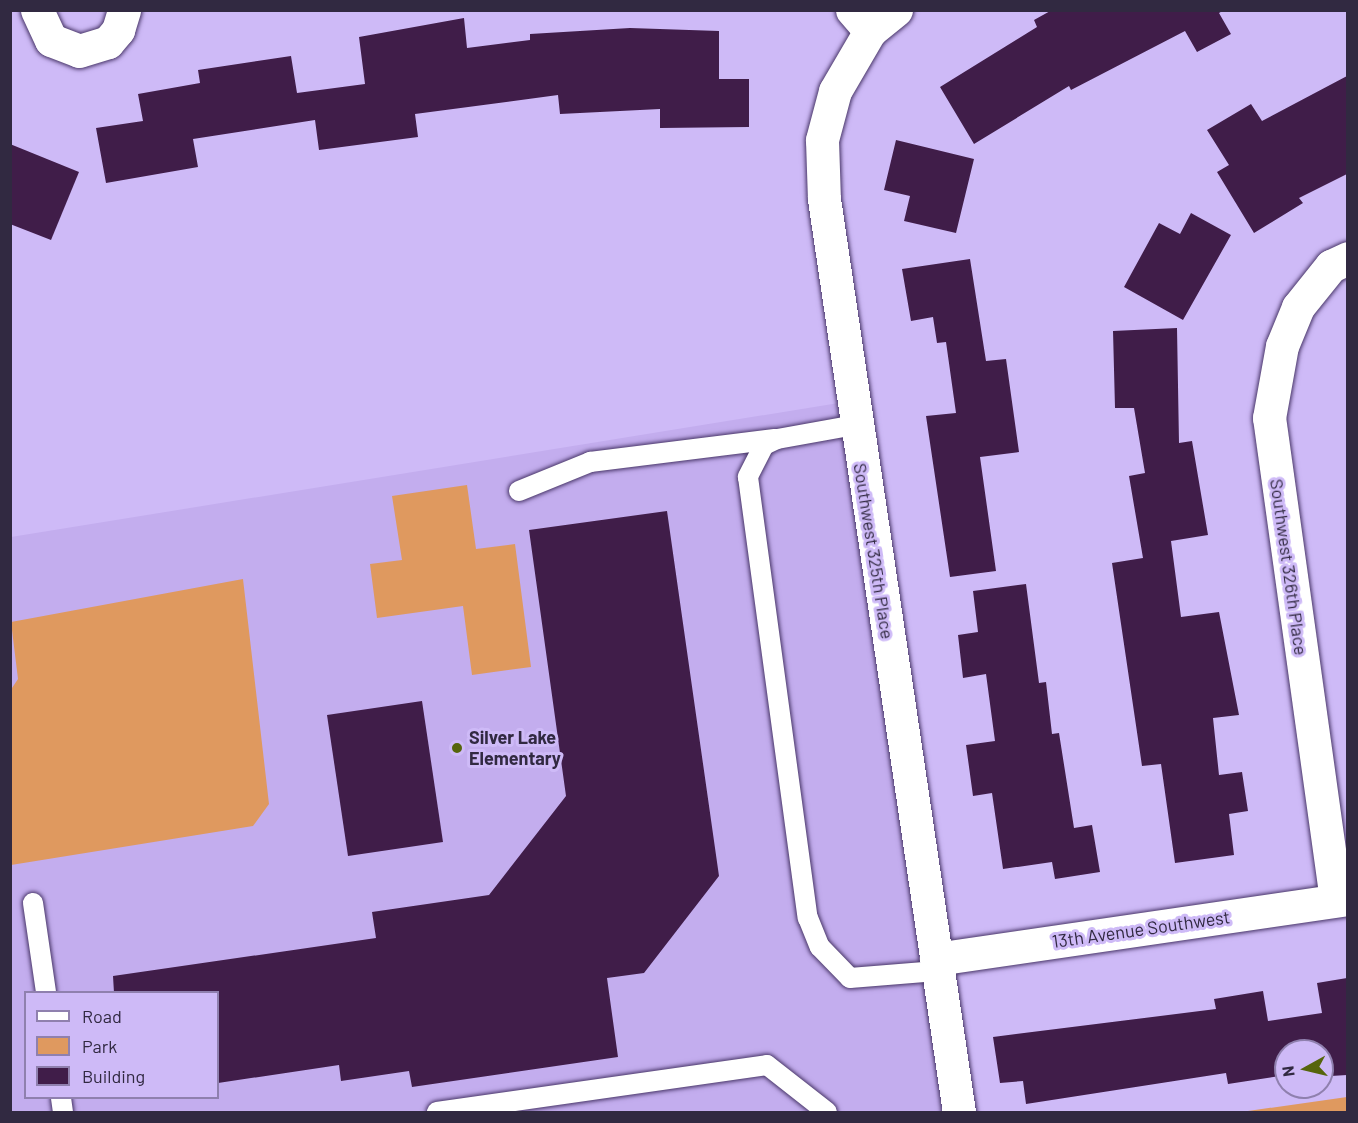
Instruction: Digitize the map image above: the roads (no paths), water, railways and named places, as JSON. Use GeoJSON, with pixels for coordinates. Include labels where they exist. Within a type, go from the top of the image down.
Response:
{"type":"FeatureCollection","features":[{"type":"Feature","properties":{"kind":"street"},"geometry":{"type":"LineString","coordinates":[[37,10],[51,40],[79,51],[108,42],[118,30],[124,10]]}},
{"type":"Feature","properties":{"kind":"street","name":"Southwest 325th Place"},"geometry":{"type":"LineString","coordinates":[[896,10],[861,21],[835,91],[822,140],[824,199],[855,425],[959,1113]]}},
{"type":"Feature","properties":{"kind":"street","name":"Southwest 326th Place"},"geometry":{"type":"LineString","coordinates":[[1342,899],[1269,418],[1282,346],[1298,307],[1331,267],[1347,258]]}},
{"type":"Feature","properties":{"kind":"street","name":"13th Avenue Southwest"},"geometry":{"type":"LineString","coordinates":[[936,965],[1342,899]]}},
{"type":"Feature","properties":{"kind":"lane"},"geometry":{"type":"LineString","coordinates":[[519,491],[590,462],[777,439],[855,425]]}},
{"type":"Feature","properties":{"kind":"lane"},"geometry":{"type":"LineString","coordinates":[[777,439],[764,446],[756,459],[748,493],[807,918],[820,947],[850,978],[936,965]]}},
{"type":"Feature","properties":{"kind":"lane"},"geometry":{"type":"LineString","coordinates":[[33,903],[46,991]]}},
{"type":"Feature","properties":{"kind":"lane"},"geometry":{"type":"LineString","coordinates":[[436,1113],[767,1065],[827,1113]]}},
{"type":"Feature","properties":{"kind":"place","name":"Silver Lake Elementary"},"geometry":{"type":"Point","coordinates":[457,748]}}]}
